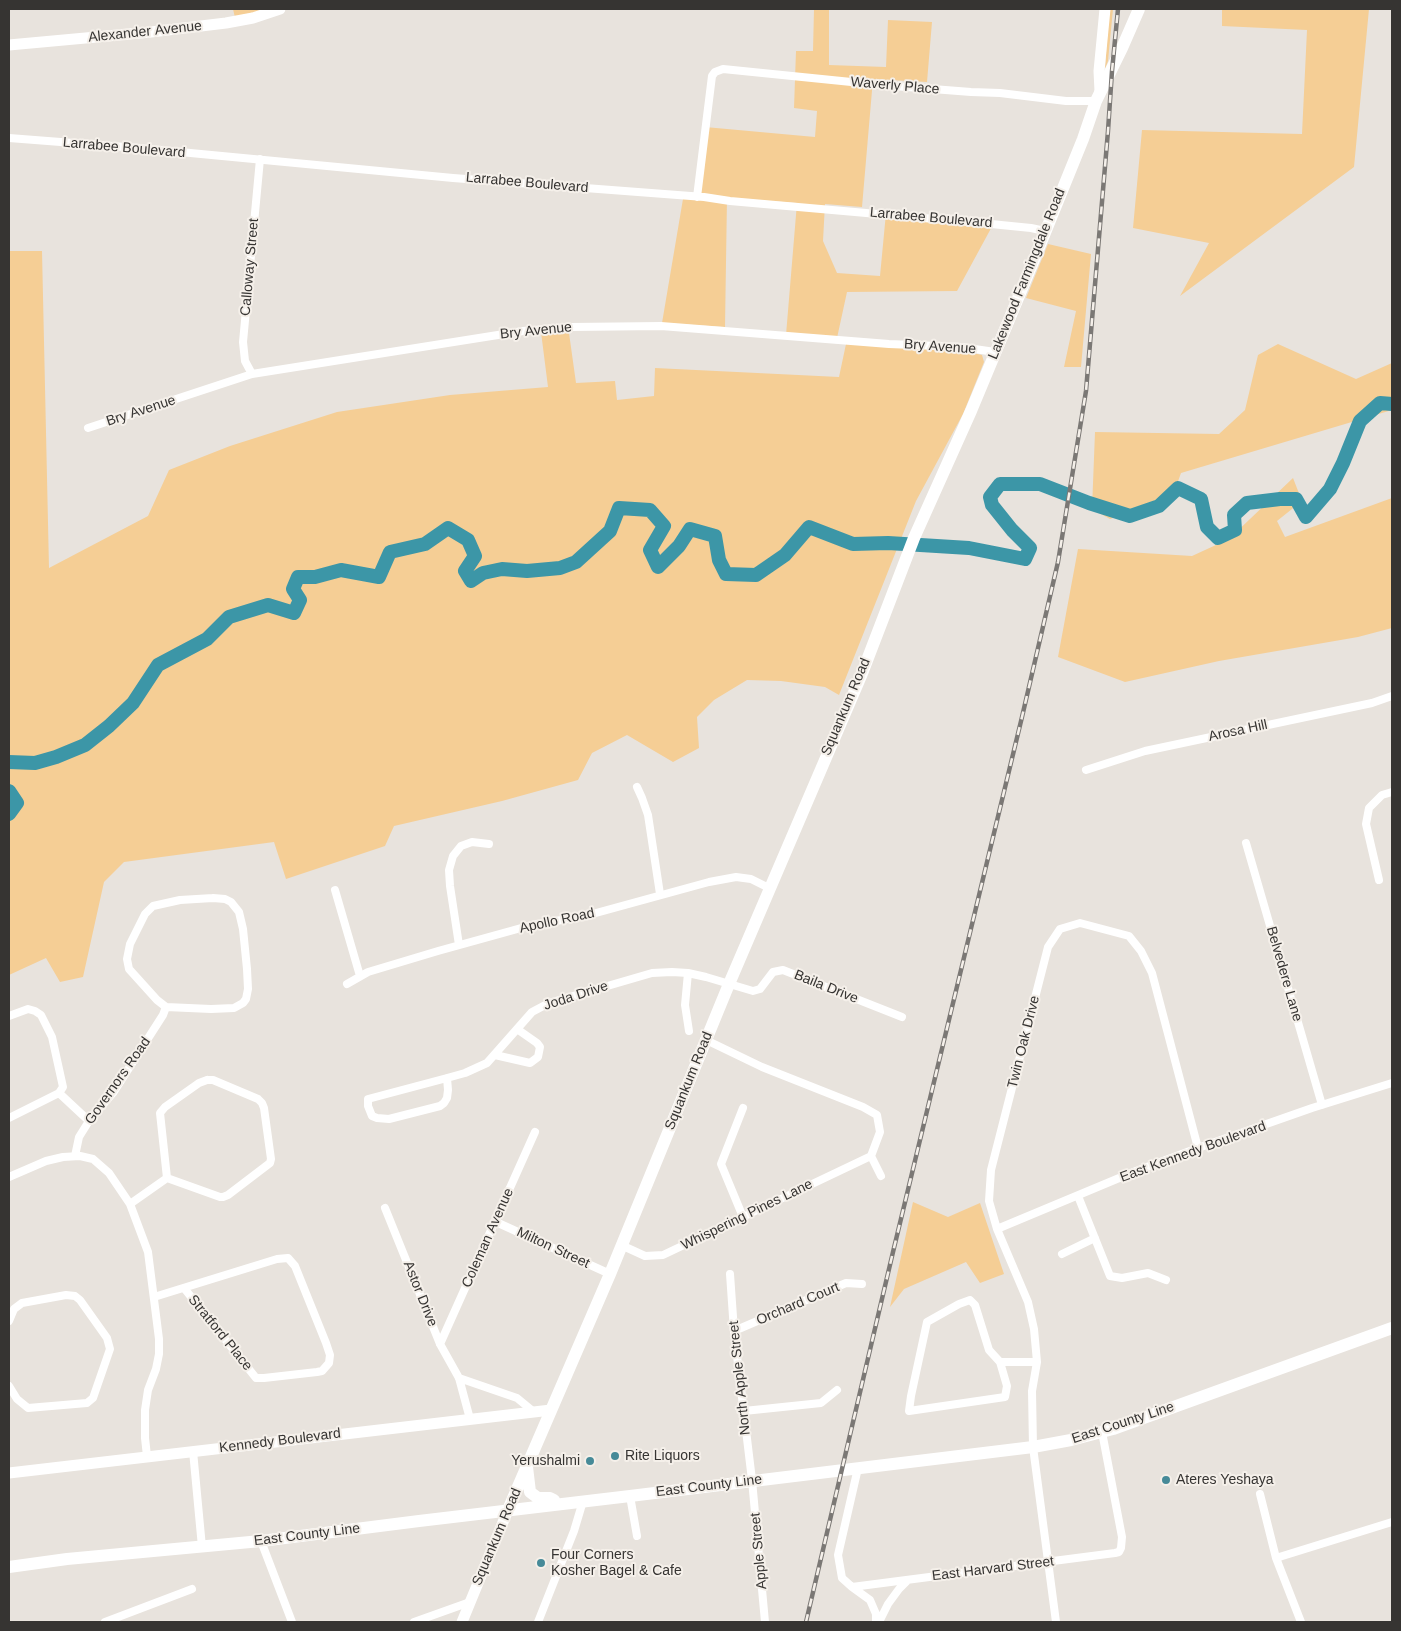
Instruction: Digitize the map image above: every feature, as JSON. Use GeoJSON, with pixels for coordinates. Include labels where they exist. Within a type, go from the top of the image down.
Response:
{"type":"FeatureCollection","features":[{"type":"Feature","properties":{"kind":"main road","name":"Lakewood Farmingdale Road"},"geometry":{"type":"LineString","coordinates":[[914,538],[971,411],[1083,139],[1098,96],[1139,9]]}},
{"type":"Feature","properties":{"kind":"main road","name":"Squankum Road"},"geometry":{"type":"LineString","coordinates":[[508,1510],[610,1274],[769,888],[860,676],[914,538]]}},
{"type":"Feature","properties":{"kind":"main road","name":"East County Line"},"geometry":{"type":"LineString","coordinates":[[9,1567],[67,1559],[261,1541],[1033,1447],[1102,1432],[1392,1328]]}},
{"type":"Feature","properties":{"kind":"main road"},"geometry":{"type":"LineString","coordinates":[[527,1467],[530,1492],[538,1498],[550,1498],[560,1504]]}},
{"type":"Feature","properties":{"kind":"street","name":"Alexander Avenue"},"geometry":{"type":"LineString","coordinates":[[9,45],[226,23],[253,18],[280,9]]}},
{"type":"Feature","properties":{"kind":"street"},"geometry":{"type":"LineString","coordinates":[[1098,96],[1105,9]]}},
{"type":"Feature","properties":{"kind":"street","name":"Waverly Place"},"geometry":{"type":"LineString","coordinates":[[697,197],[712,76],[715,72],[723,69],[880,85],[1000,93],[1066,101],[1098,96]]}},
{"type":"Feature","properties":{"kind":"street","name":"Larrabee Boulevard"},"geometry":{"type":"LineString","coordinates":[[9,138],[999,224],[1045,231]]}},
{"type":"Feature","properties":{"kind":"street","name":"Calloway Street"},"geometry":{"type":"LineString","coordinates":[[252,374],[245,361],[243,342],[260,160]]}},
{"type":"Feature","properties":{"kind":"street","name":"Bry Avenue"},"geometry":{"type":"LineString","coordinates":[[88,428],[252,374],[523,331],[571,327],[661,326],[889,344],[961,347],[995,352]]}},
{"type":"Feature","properties":{"kind":"street","name":"Arosa Hill"},"geometry":{"type":"LineString","coordinates":[[1086,770],[1145,751],[1362,705],[1392,696]]}},
{"type":"Feature","properties":{"kind":"street"},"geometry":{"type":"LineString","coordinates":[[637,787],[648,815],[660,894]]}},
{"type":"Feature","properties":{"kind":"street"},"geometry":{"type":"LineString","coordinates":[[1379,880],[1366,824],[1369,808],[1382,794],[1392,792]]}},
{"type":"Feature","properties":{"kind":"street"},"geometry":{"type":"LineString","coordinates":[[459,946],[449,870],[453,856],[461,846],[472,842],[489,844]]}},
{"type":"Feature","properties":{"kind":"street","name":"Belvedere Lane"},"geometry":{"type":"LineString","coordinates":[[1246,843],[1322,1105]]}},
{"type":"Feature","properties":{"kind":"street","name":"Apollo Road"},"geometry":{"type":"LineString","coordinates":[[347,984],[368,972],[532,925],[585,916],[709,882],[736,878],[750,879],[769,888]]}},
{"type":"Feature","properties":{"kind":"street"},"geometry":{"type":"LineString","coordinates":[[335,890],[360,976]]}},
{"type":"Feature","properties":{"kind":"street"},"geometry":{"type":"LineString","coordinates":[[213,898],[225,899],[231,902],[239,912],[244,929],[248,969],[246,999],[234,1008],[166,1007],[157,1000],[129,969],[127,959],[130,944],[145,914],[153,906],[180,900],[213,898]]}},
{"type":"Feature","properties":{"kind":"street","name":"Twin Oak Drive"},"geometry":{"type":"LineString","coordinates":[[1056,1622],[1033,1447],[1032,1391],[1037,1362],[1034,1329],[1028,1302],[997,1229],[989,1201],[991,1170],[1048,947],[1060,929],[1080,923],[1129,936],[1141,951],[1152,973],[1198,1148]]}},
{"type":"Feature","properties":{"kind":"street","name":"Baila Drive"},"geometry":{"type":"LineString","coordinates":[[729,984],[757,991],[773,972],[783,970],[902,1017]]}},
{"type":"Feature","properties":{"kind":"street","name":"Joda Drive"},"geometry":{"type":"LineString","coordinates":[[447,1078],[447,1098],[440,1106],[389,1119],[372,1116],[368,1106],[368,1099],[465,1073],[487,1063],[532,1012],[549,1003],[652,973],[688,973],[729,984]]}},
{"type":"Feature","properties":{"kind":"street"},"geometry":{"type":"LineString","coordinates":[[688,973],[685,1005],[689,1031]]}},
{"type":"Feature","properties":{"kind":"street","name":"Governors Road"},"geometry":{"type":"LineString","coordinates":[[75,1156],[79,1137],[89,1121],[113,1093],[164,1016],[166,1007]]}},
{"type":"Feature","properties":{"kind":"street"},"geometry":{"type":"LineString","coordinates":[[9,1016],[28,1009],[41,1015],[52,1037],[63,1087],[59,1092],[9,1118]]}},
{"type":"Feature","properties":{"kind":"street"},"geometry":{"type":"LineString","coordinates":[[495,1055],[530,1063],[538,1057],[540,1047],[537,1043],[517,1029]]}},
{"type":"Feature","properties":{"kind":"street"},"geometry":{"type":"LineString","coordinates":[[706,1040],[762,1067],[863,1107],[876,1115],[880,1132],[871,1156],[881,1176]]}},
{"type":"Feature","properties":{"kind":"street"},"geometry":{"type":"LineString","coordinates":[[208,1080],[213,1080],[258,1098],[262,1103],[270,1151],[270,1163],[223,1197],[167,1178],[159,1117],[161,1110],[199,1083],[208,1080]]}},
{"type":"Feature","properties":{"kind":"street","name":"East Kennedy Boulevard"},"geometry":{"type":"LineString","coordinates":[[997,1229],[1136,1171],[1198,1148],[1322,1105],[1392,1084]]}},
{"type":"Feature","properties":{"kind":"street"},"geometry":{"type":"LineString","coordinates":[[59,1092],[89,1121]]}},
{"type":"Feature","properties":{"kind":"street"},"geometry":{"type":"LineString","coordinates":[[743,1108],[721,1164],[744,1217]]}},
{"type":"Feature","properties":{"kind":"street","name":"Coleman Avenue"},"geometry":{"type":"LineString","coordinates":[[440,1344],[535,1132]]}},
{"type":"Feature","properties":{"kind":"street"},"geometry":{"type":"LineString","coordinates":[[9,1177],[46,1161],[62,1157],[80,1156],[93,1159],[102,1166],[112,1176],[130,1204],[148,1252],[159,1339],[156,1370],[148,1390],[145,1410],[145,1438],[148,1456]]}},
{"type":"Feature","properties":{"kind":"street","name":"Whispering Pines Lane"},"geometry":{"type":"LineString","coordinates":[[621,1245],[645,1256],[663,1255],[871,1156]]}},
{"type":"Feature","properties":{"kind":"street"},"geometry":{"type":"LineString","coordinates":[[130,1204],[167,1178]]}},
{"type":"Feature","properties":{"kind":"street"},"geometry":{"type":"LineString","coordinates":[[1078,1196],[1110,1276],[1122,1278],[1148,1273],[1166,1280]]}},
{"type":"Feature","properties":{"kind":"street","name":"Astor Drive"},"geometry":{"type":"LineString","coordinates":[[385,1208],[440,1344],[459,1378],[470,1420]]}},
{"type":"Feature","properties":{"kind":"street","name":"Milton Street"},"geometry":{"type":"LineString","coordinates":[[496,1222],[610,1274]]}},
{"type":"Feature","properties":{"kind":"street"},"geometry":{"type":"LineString","coordinates":[[1062,1254],[1095,1238]]}},
{"type":"Feature","properties":{"kind":"street","name":"Stratford Place"},"geometry":{"type":"LineString","coordinates":[[154,1297],[277,1259],[288,1258],[294,1266],[326,1343],[330,1355],[329,1363],[322,1371],[256,1378],[184,1288]]}},
{"type":"Feature","properties":{"kind":"street","name":"North Apple Street"},"geometry":{"type":"LineString","coordinates":[[730,1274],[734,1331],[752,1480]]}},
{"type":"Feature","properties":{"kind":"street","name":"Orchard Court"},"geometry":{"type":"LineString","coordinates":[[734,1331],[846,1282],[862,1284]]}},
{"type":"Feature","properties":{"kind":"street"},"geometry":{"type":"LineString","coordinates":[[9,1321],[14,1309],[22,1303],[66,1295],[75,1296],[80,1300],[107,1338],[110,1348],[93,1398],[87,1403],[28,1408],[18,1399],[9,1386]]}},
{"type":"Feature","properties":{"kind":"street"},"geometry":{"type":"LineString","coordinates":[[1000,1362],[1007,1386],[1004,1397],[909,1411],[927,1322],[959,1304],[970,1300],[975,1305],[989,1350],[1000,1362],[1037,1362]]}},
{"type":"Feature","properties":{"kind":"street"},"geometry":{"type":"LineString","coordinates":[[459,1378],[517,1398],[534,1412]]}},
{"type":"Feature","properties":{"kind":"street"},"geometry":{"type":"LineString","coordinates":[[744,1411],[821,1403],[837,1390]]}},
{"type":"Feature","properties":{"kind":"street","name":"Kennedy Boulevard"},"geometry":{"type":"LineString","coordinates":[[9,1473],[551,1410]]}},
{"type":"Feature","properties":{"kind":"street","name":"East Harvard Street"},"geometry":{"type":"LineString","coordinates":[[852,1587],[1048,1563],[1119,1552],[1122,1537],[1102,1432]]}},
{"type":"Feature","properties":{"kind":"street"},"geometry":{"type":"LineString","coordinates":[[193,1451],[202,1547]]}},
{"type":"Feature","properties":{"kind":"street"},"geometry":{"type":"LineString","coordinates":[[858,1468],[838,1555],[842,1578],[870,1600],[878,1622]]}},
{"type":"Feature","properties":{"kind":"street","name":"Apple Street"},"geometry":{"type":"LineString","coordinates":[[752,1480],[765,1622]]}},
{"type":"Feature","properties":{"kind":"street"},"geometry":{"type":"LineString","coordinates":[[1260,1494],[1276,1558],[1301,1622]]}},
{"type":"Feature","properties":{"kind":"street"},"geometry":{"type":"LineString","coordinates":[[630,1496],[637,1536]]}},
{"type":"Feature","properties":{"kind":"street"},"geometry":{"type":"LineString","coordinates":[[538,1622],[574,1531],[583,1501]]}},
{"type":"Feature","properties":{"kind":"street","name":"Squankum Road"},"geometry":{"type":"LineString","coordinates":[[462,1622],[508,1510]]}},
{"type":"Feature","properties":{"kind":"street"},"geometry":{"type":"LineString","coordinates":[[1276,1558],[1392,1522]]}},
{"type":"Feature","properties":{"kind":"street"},"geometry":{"type":"LineString","coordinates":[[261,1541],[292,1622]]}},
{"type":"Feature","properties":{"kind":"street"},"geometry":{"type":"LineString","coordinates":[[878,1622],[888,1604],[908,1580]]}},
{"type":"Feature","properties":{"kind":"street"},"geometry":{"type":"LineString","coordinates":[[105,1622],[192,1589]]}},
{"type":"Feature","properties":{"kind":"street"},"geometry":{"type":"LineString","coordinates":[[414,1622],[470,1602]]}},
{"type":"Feature","properties":{"kind":"shaded area"},"geometry":{"type":"Polygon","coordinates":[[[233,9],[283,9],[236,22],[233,9]]]}},
{"type":"Feature","properties":{"kind":"shaded area"},"geometry":{"type":"Polygon","coordinates":[[[814,9],[829,9],[829,65],[886,67],[888,20],[932,22],[927,82],[873,79],[862,207],[825,204],[823,241],[837,273],[880,276],[886,213],[995,221],[957,291],[847,292],[837,338],[786,335],[797,203],[727,198],[725,327],[662,323],[684,193],[699,194],[705,127],[815,137],[817,111],[794,108],[796,51],[813,51],[814,9]]]}},
{"type":"Feature","properties":{"kind":"shaded area"},"geometry":{"type":"Polygon","coordinates":[[[1109,9],[1113,9],[1108,61],[1105,69],[1109,9]]]}},
{"type":"Feature","properties":{"kind":"shaded area"},"geometry":{"type":"Polygon","coordinates":[[[1222,9],[1369,9],[1354,167],[1180,296],[1209,243],[1133,228],[1142,130],[1302,134],[1307,30],[1222,26],[1222,9]]]}},
{"type":"Feature","properties":{"kind":"shaded area"},"geometry":{"type":"Polygon","coordinates":[[[1048,244],[1091,254],[1081,367],[1064,367],[1076,311],[1026,298],[1048,244]]]}},
{"type":"Feature","properties":{"kind":"shaded area"},"geometry":{"type":"Polygon","coordinates":[[[9,251],[42,251],[49,568],[148,516],[169,470],[230,446],[337,412],[450,395],[548,387],[541,332],[569,333],[576,383],[615,381],[617,400],[654,396],[655,368],[839,377],[846,344],[960,350],[982,355],[984,362],[963,414],[916,501],[839,695],[825,687],[781,681],[747,680],[714,700],[697,717],[699,748],[673,762],[627,735],[592,753],[578,780],[502,801],[394,826],[385,846],[286,879],[274,842],[124,862],[104,882],[83,977],[60,982],[46,958],[9,975],[9,251]]]}},
{"type":"Feature","properties":{"kind":"shaded area"},"geometry":{"type":"Polygon","coordinates":[[[1278,344],[1356,379],[1392,363],[1392,410],[1181,473],[1172,498],[1110,519],[1092,509],[1095,432],[1219,434],[1245,410],[1258,355],[1278,344]]]}},
{"type":"Feature","properties":{"kind":"shaded area"},"geometry":{"type":"Polygon","coordinates":[[[1293,478],[1302,501],[1277,521],[1285,537],[1392,498],[1392,628],[1358,637],[1219,661],[1125,682],[1058,657],[1078,549],[1192,556],[1229,539],[1293,478]]]}},
{"type":"Feature","properties":{"kind":"shaded area"},"geometry":{"type":"Polygon","coordinates":[[[913,1202],[948,1217],[980,1203],[1004,1274],[980,1283],[966,1262],[904,1289],[890,1307],[913,1202]]]}},
{"type":"Feature","properties":{"kind":"waterway"},"geometry":{"type":"LineString","coordinates":[[9,762],[35,763],[85,745],[109,726],[133,703],[158,665],[207,639],[229,617],[268,605],[294,613],[300,600],[293,589],[298,577],[315,577],[341,570],[379,577],[390,552],[425,544],[448,528],[468,540],[475,556],[465,571],[471,581],[483,573],[502,569],[527,571],[560,568],[576,562],[610,531],[619,508],[650,510],[664,526],[650,550],[658,567],[679,546],[690,529],[715,536],[719,560],[726,574],[756,575],[785,555],[809,527],[853,544],[888,543],[969,548],[1025,559],[1030,548],[1012,530],[992,505],[990,497],[1000,484],[1040,484],[1130,516],[1159,506],[1178,488],[1201,499],[1207,527],[1218,538],[1235,530],[1234,515],[1247,503],[1296,499],[1306,517],[1330,489],[1360,421],[1380,403],[1392,404]]}},
{"type":"Feature","properties":{"kind":"waterway"},"geometry":{"type":"LineString","coordinates":[[9,791],[17,803],[9,814]]}},
{"type":"Feature","properties":{"kind":"railway"},"geometry":{"type":"LineString","coordinates":[[806,1622],[1058,562],[1086,391],[1118,9]]}},
{"type":"Feature","properties":{"kind":"place","name":"Rite Liquors"},"geometry":{"type":"Point","coordinates":[615,1456]}},
{"type":"Feature","properties":{"kind":"place","name":"Yerushalmi"},"geometry":{"type":"Point","coordinates":[590,1461]}},
{"type":"Feature","properties":{"kind":"place","name":"Ateres Yeshaya"},"geometry":{"type":"Point","coordinates":[1166,1480]}},
{"type":"Feature","properties":{"kind":"place","name":"Four Corners Kosher Bagel & Cafe"},"geometry":{"type":"Point","coordinates":[541,1563]}}]}
